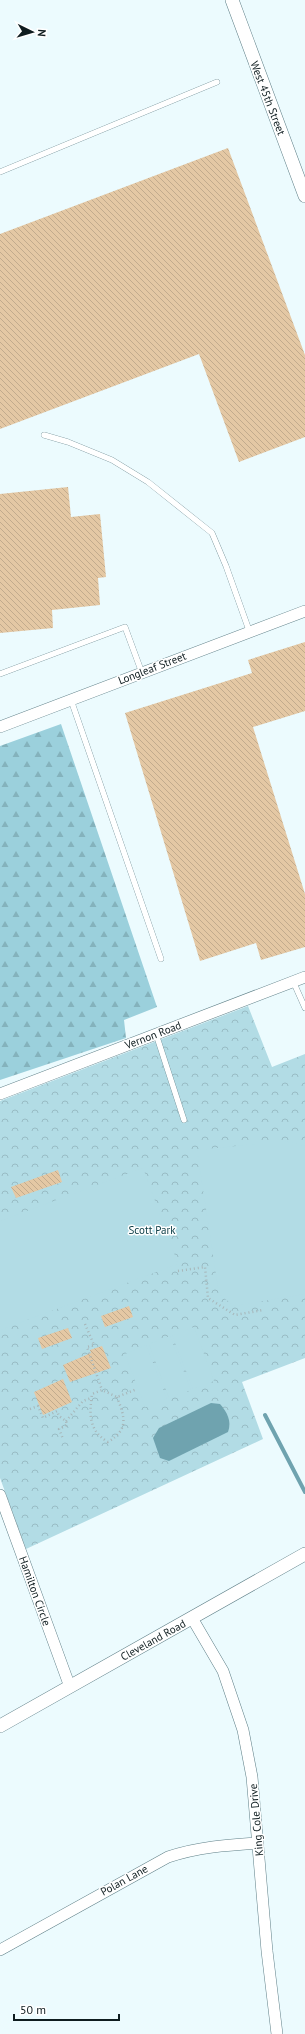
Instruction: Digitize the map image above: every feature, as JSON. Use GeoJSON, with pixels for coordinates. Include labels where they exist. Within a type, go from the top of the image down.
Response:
{"type":"FeatureCollection","features":[{"type":"Feature","properties":{"kind":"street","name":"West 45th Street"},"geometry":{"type":"LineString","coordinates":[[232,0],[305,196]]}},
{"type":"Feature","properties":{"kind":"street","name":"Longleaf Street"},"geometry":{"type":"LineString","coordinates":[[0,726],[305,611]]}},
{"type":"Feature","properties":{"kind":"street","name":"Vernon Road"},"geometry":{"type":"LineString","coordinates":[[0,1094],[305,977]]}},
{"type":"Feature","properties":{"kind":"street","name":"Hamilton Circle"},"geometry":{"type":"LineString","coordinates":[[0,1495],[70,1687]]}},
{"type":"Feature","properties":{"kind":"street","name":"Cleveland Road"},"geometry":{"type":"LineString","coordinates":[[0,1726],[305,1554]]}},
{"type":"Feature","properties":{"kind":"street","name":"King Cole Drive"},"geometry":{"type":"LineString","coordinates":[[192,1618],[222,1671],[243,1730],[252,1777],[267,1951],[277,2034]]}},
{"type":"Feature","properties":{"kind":"street","name":"Polan Lane"},"geometry":{"type":"LineString","coordinates":[[0,1950],[168,1857],[190,1850],[258,1842]]}},
{"type":"Feature","properties":{"kind":"lane"},"geometry":{"type":"LineString","coordinates":[[0,172],[217,82]]}},
{"type":"Feature","properties":{"kind":"lane"},"geometry":{"type":"LineString","coordinates":[[44,435],[68,442],[112,460],[148,482],[212,533],[226,566],[250,633]]}},
{"type":"Feature","properties":{"kind":"lane"},"geometry":{"type":"LineString","coordinates":[[0,674],[125,626],[142,672]]}},
{"type":"Feature","properties":{"kind":"lane"},"geometry":{"type":"LineString","coordinates":[[71,700],[162,959]]}},
{"type":"Feature","properties":{"kind":"lane"},"geometry":{"type":"LineString","coordinates":[[293,981],[305,1008]]}},
{"type":"Feature","properties":{"kind":"lane"},"geometry":{"type":"LineString","coordinates":[[156,1034],[184,1120]]}},
{"type":"Feature","properties":{"kind":"path"},"geometry":{"type":"LineString","coordinates":[[178,1271],[205,1267],[208,1298],[234,1315],[263,1310]]}},
{"type":"Feature","properties":{"kind":"path"},"geometry":{"type":"LineString","coordinates":[[85,1324],[94,1344],[87,1347],[102,1390],[117,1397],[137,1390]]}},
{"type":"Feature","properties":{"kind":"path"},"geometry":{"type":"LineString","coordinates":[[102,1390],[92,1394],[92,1420],[94,1431],[98,1436],[108,1442],[121,1433],[123,1428],[123,1413],[117,1397]]}},
{"type":"Feature","properties":{"kind":"path"},"geometry":{"type":"LineString","coordinates":[[63,1439],[59,1429],[67,1425],[66,1421],[83,1402],[91,1398]]}},
{"type":"Feature","properties":{"kind":"path"},"geometry":{"type":"LineString","coordinates":[[30,1409],[38,1406],[43,1418],[57,1411],[59,1416],[66,1421]]}},
{"type":"Feature","properties":{"kind":"green space"},"geometry":{"type":"Polygon","coordinates":[[[61,724],[157,1007],[124,1020],[126,1038],[0,1080],[0,746],[61,724]]]}},
{"type":"Feature","properties":{"kind":"green space","name":"Scott Park"},"geometry":{"type":"Polygon","coordinates":[[[248,1006],[272,1067],[305,1054],[305,1358],[242,1382],[263,1439],[26,1549],[0,1478],[0,1101],[248,1006]]]}},
{"type":"Feature","properties":{"kind":"green space"},"geometry":{"type":"Polygon","coordinates":[[[284,1141],[305,1146],[305,1294],[234,1306],[219,1294],[197,1150],[284,1141]]]}},
{"type":"Feature","properties":{"kind":"green space"},"geometry":{"type":"Polygon","coordinates":[[[143,1168],[178,1264],[0,1330],[0,1221],[143,1168]]]}},
{"type":"Feature","properties":{"kind":"green space"},"geometry":{"type":"Polygon","coordinates":[[[194,1327],[214,1381],[193,1389],[172,1335],[194,1327]]]}},
{"type":"Feature","properties":{"kind":"green space"},"geometry":{"type":"Polygon","coordinates":[[[170,1336],[191,1390],[169,1398],[149,1344],[170,1336]]]}},
{"type":"Feature","properties":{"kind":"green space"},"geometry":{"type":"Polygon","coordinates":[[[146,1345],[167,1399],[145,1407],[125,1354],[146,1345]]]}},
{"type":"Feature","properties":{"kind":"shaded area"},"geometry":{"type":"Polygon","coordinates":[[[211,1403],[220,1404],[225,1410],[229,1420],[228,1432],[169,1461],[160,1458],[153,1438],[159,1428],[211,1403]]]}},
{"type":"Feature","properties":{"kind":"building"},"geometry":{"type":"Polygon","coordinates":[[[228,148],[305,355],[305,437],[239,462],[199,354],[0,429],[0,234],[228,148]]]}},
{"type":"Feature","properties":{"kind":"building"},"geometry":{"type":"Polygon","coordinates":[[[68,487],[71,517],[100,514],[106,577],[98,578],[100,605],[52,610],[53,628],[0,633],[0,494],[68,487]]]}},
{"type":"Feature","properties":{"kind":"building"},"geometry":{"type":"Polygon","coordinates":[[[305,642],[305,711],[253,727],[305,894],[305,947],[261,960],[256,943],[200,961],[125,713],[252,673],[248,660],[305,642]]]}},
{"type":"Feature","properties":{"kind":"building"},"geometry":{"type":"Polygon","coordinates":[[[58,1170],[62,1182],[16,1198],[11,1187],[58,1170]]]}},
{"type":"Feature","properties":{"kind":"building"},"geometry":{"type":"Polygon","coordinates":[[[129,1306],[133,1317],[105,1327],[101,1316],[129,1306]]]}},
{"type":"Feature","properties":{"kind":"building"},"geometry":{"type":"Polygon","coordinates":[[[68,1328],[72,1338],[42,1349],[38,1338],[68,1328]]]}},
{"type":"Feature","properties":{"kind":"building"},"geometry":{"type":"Polygon","coordinates":[[[102,1346],[111,1368],[70,1382],[63,1365],[91,1353],[90,1350],[102,1346]]]}},
{"type":"Feature","properties":{"kind":"building"},"geometry":{"type":"Polygon","coordinates":[[[63,1379],[72,1402],[43,1415],[34,1392],[63,1379]]]}},
{"type":"Feature","properties":{"kind":"waterway"},"geometry":{"type":"LineString","coordinates":[[265,1415],[305,1492]]}}]}
